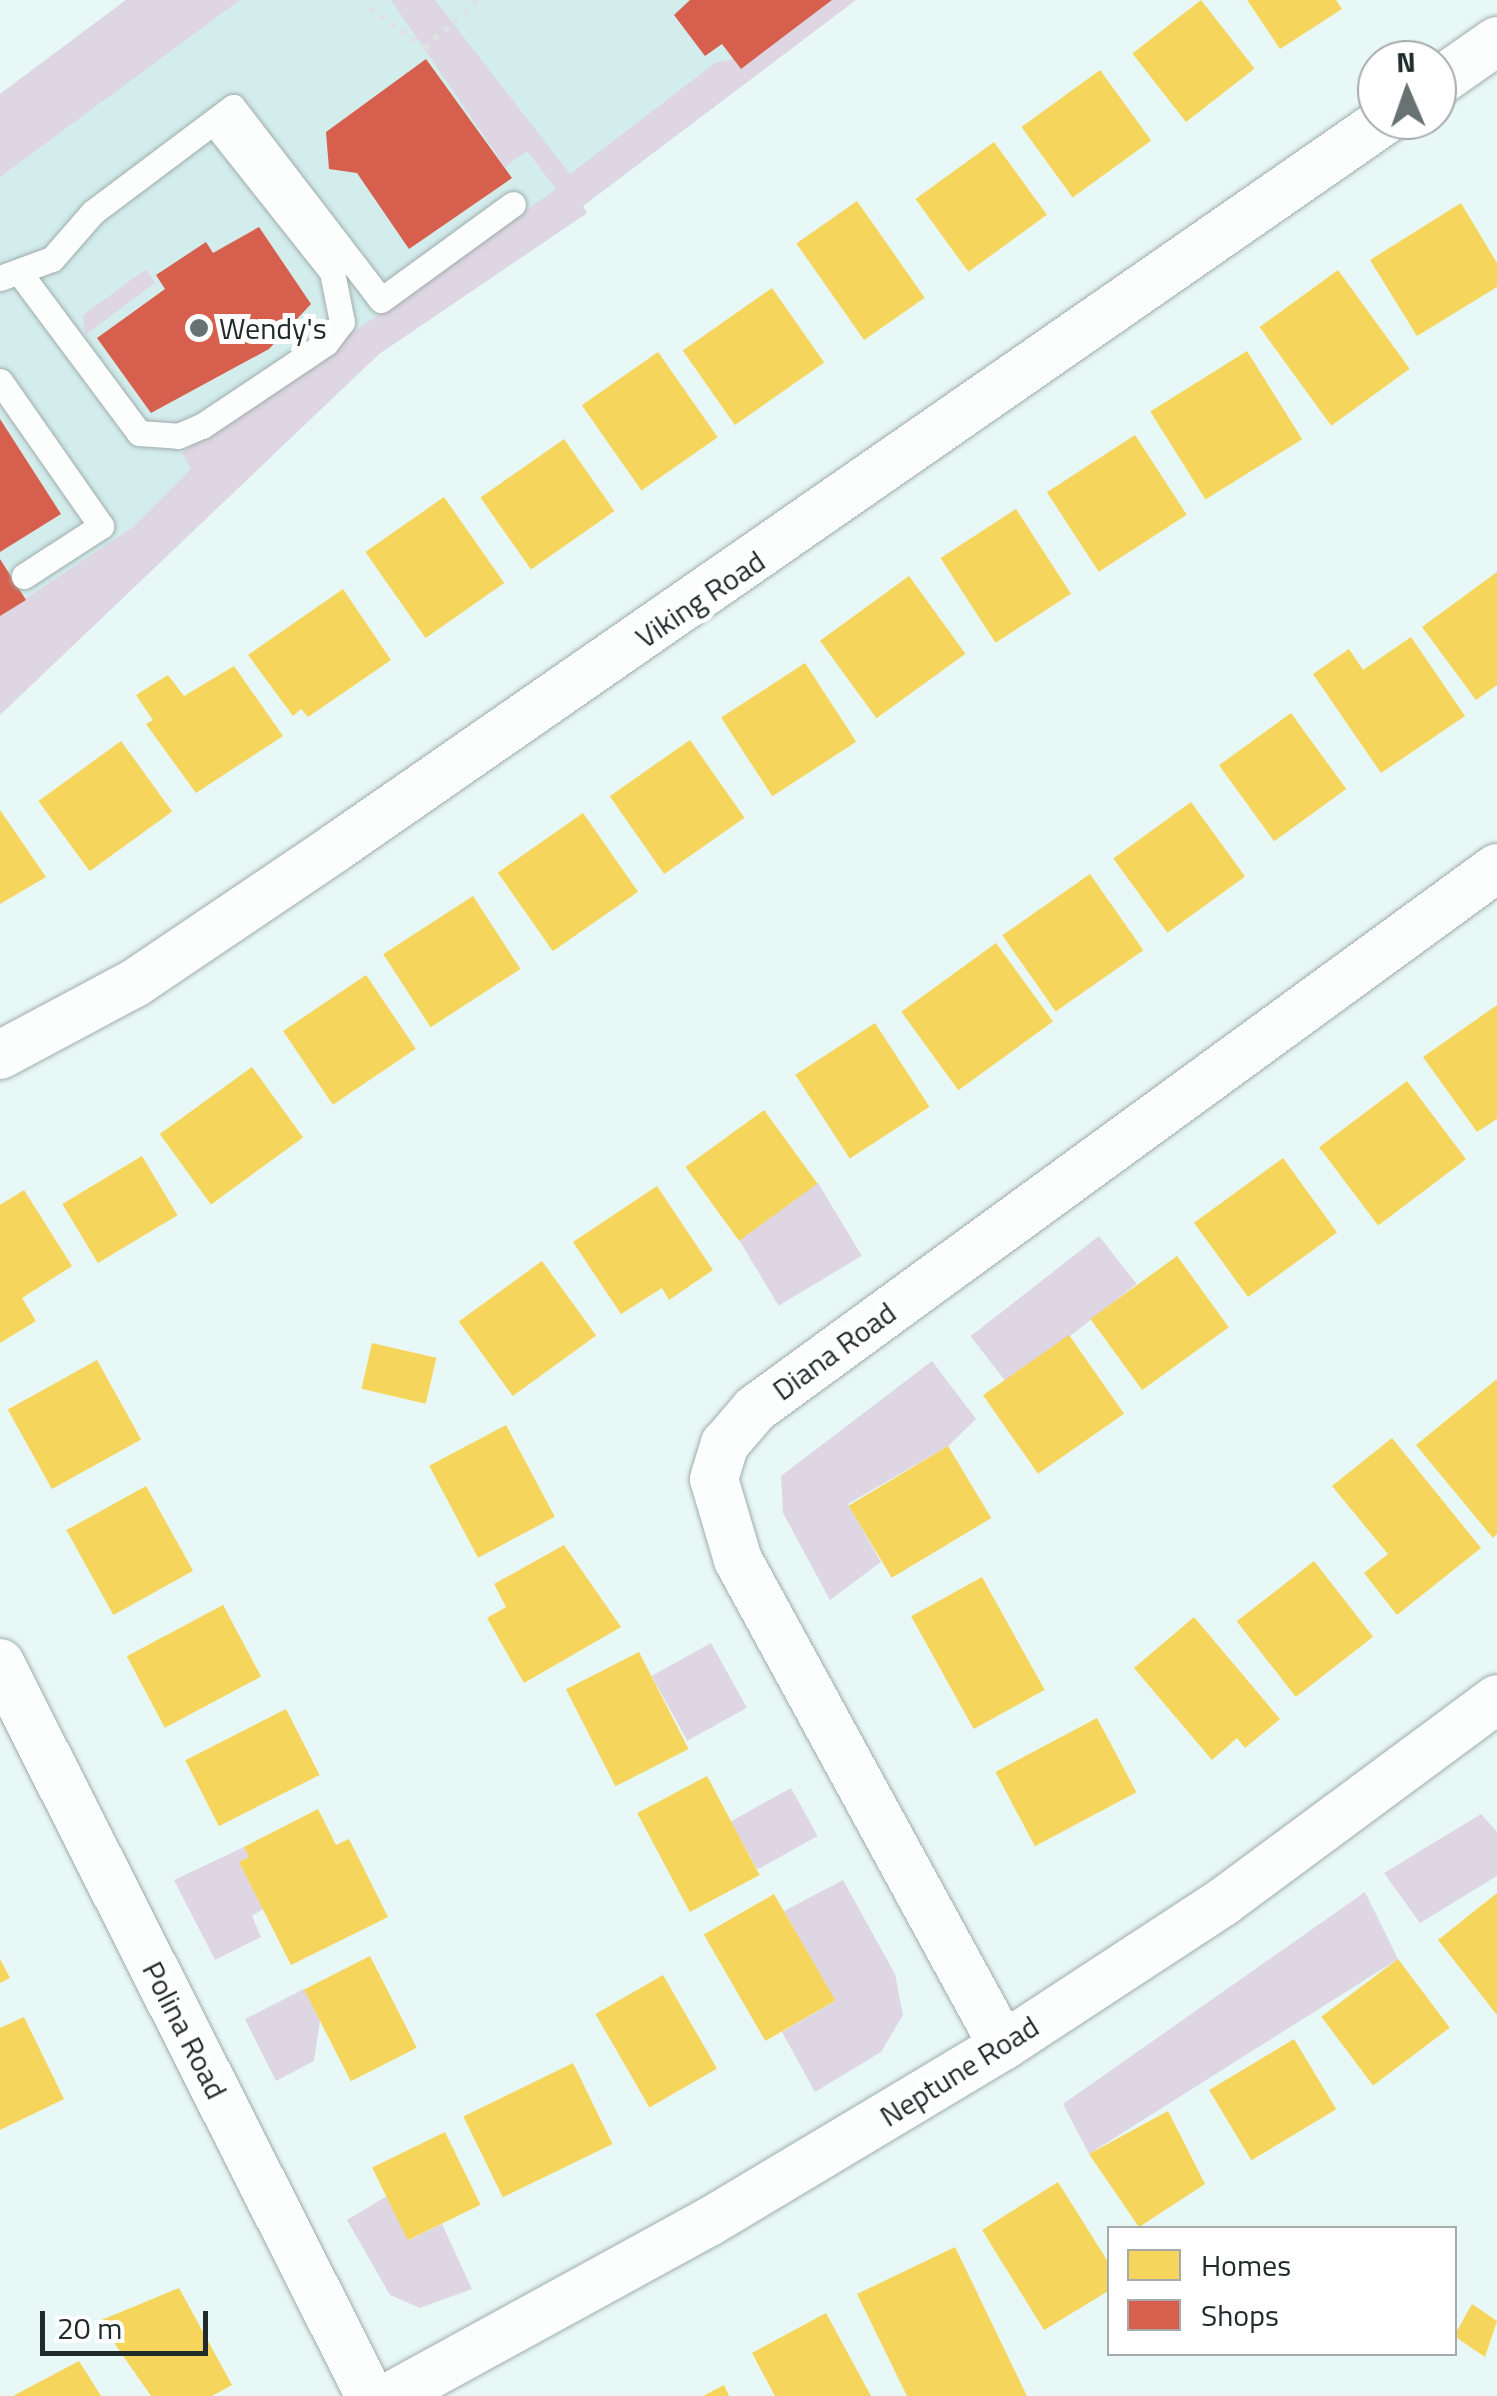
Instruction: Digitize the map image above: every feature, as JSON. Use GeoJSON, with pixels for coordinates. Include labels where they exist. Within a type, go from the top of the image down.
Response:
{"type":"FeatureCollection","features":[{"type":"Feature","properties":{"kind":"street"},"geometry":{"type":"LineString","coordinates":[[1457,69],[1497,41]]}},
{"type":"Feature","properties":{"kind":"street","name":"Viking Road"},"geometry":{"type":"LineString","coordinates":[[0,1055],[135,983],[1357,139]]}},
{"type":"Feature","properties":{"kind":"street","name":"Diana Road"},"geometry":{"type":"LineString","coordinates":[[1002,2046],[738,1560],[714,1479],[725,1444],[755,1409],[1497,868]]}},
{"type":"Feature","properties":{"kind":"street","name":"Polina Road"},"geometry":{"type":"LineString","coordinates":[[0,1663],[370,2396]]}},
{"type":"Feature","properties":{"kind":"street","name":"Neptune Road"},"geometry":{"type":"LineString","coordinates":[[391,2396],[709,2222],[1002,2046],[1223,1902],[1497,1699]]}},
{"type":"Feature","properties":{"kind":"lane"},"geometry":{"type":"LineString","coordinates":[[212,122],[332,272],[342,322],[326,343],[202,426],[140,434],[11,277],[212,122],[233,107],[381,300],[513,204]]}},
{"type":"Feature","properties":{"kind":"lane"},"geometry":{"type":"LineString","coordinates":[[0,381],[101,526],[24,576]]}},
{"type":"Feature","properties":{"kind":"path"},"geometry":{"type":"LineString","coordinates":[[370,8],[426,48],[478,0]]}},
{"type":"Feature","properties":{"kind":"shaded area"},"geometry":{"type":"Polygon","coordinates":[[[126,0],[853,0],[583,206],[587,213],[379,354],[0,715],[0,94],[126,0]]]}},
{"type":"Feature","properties":{"kind":"shaded area"},"geometry":{"type":"Polygon","coordinates":[[[126,0],[240,0],[0,177],[0,94],[126,0]]]}},
{"type":"Feature","properties":{"kind":"shaded area"},"geometry":{"type":"Polygon","coordinates":[[[391,0],[435,0],[570,174],[715,63],[733,59],[741,69],[832,0],[856,0],[583,206],[587,213],[379,354],[0,715],[0,616],[133,527],[191,469],[182,453],[556,189],[527,151],[505,167],[391,0]]]}},
{"type":"Feature","properties":{"kind":"shaded area"},"geometry":{"type":"Polygon","coordinates":[[[146,269],[155,283],[85,335],[83,315],[146,269]]]}},
{"type":"Feature","properties":{"kind":"shaded area"},"geometry":{"type":"Polygon","coordinates":[[[818,1183],[862,1256],[779,1306],[735,1233],[818,1183]]]}},
{"type":"Feature","properties":{"kind":"shaded area"},"geometry":{"type":"Polygon","coordinates":[[[1099,1236],[1137,1284],[1008,1384],[971,1336],[1099,1236]]]}},
{"type":"Feature","properties":{"kind":"shaded area"},"geometry":{"type":"Polygon","coordinates":[[[932,1361],[976,1419],[948,1446],[848,1504],[881,1562],[830,1600],[783,1513],[781,1476],[932,1361]]]}},
{"type":"Feature","properties":{"kind":"shaded area"},"geometry":{"type":"Polygon","coordinates":[[[711,1643],[747,1708],[687,1741],[652,1676],[711,1643]]]}},
{"type":"Feature","properties":{"kind":"shaded area"},"geometry":{"type":"Polygon","coordinates":[[[791,1788],[818,1836],[757,1870],[731,1821],[791,1788]]]}},
{"type":"Feature","properties":{"kind":"shaded area"},"geometry":{"type":"Polygon","coordinates":[[[1481,1814],[1497,1832],[1497,1876],[1420,1923],[1384,1873],[1481,1814]]]}},
{"type":"Feature","properties":{"kind":"shaded area"},"geometry":{"type":"Polygon","coordinates":[[[244,1847],[249,1857],[239,1862],[263,1909],[252,1916],[261,1937],[215,1960],[174,1880],[244,1847]]]}},
{"type":"Feature","properties":{"kind":"shaded area"},"geometry":{"type":"Polygon","coordinates":[[[843,1880],[895,1974],[903,2015],[881,2052],[815,2092],[782,2032],[835,2001],[784,1911],[843,1880]]]}},
{"type":"Feature","properties":{"kind":"shaded area"},"geometry":{"type":"Polygon","coordinates":[[[1365,1892],[1398,1959],[1089,2154],[1063,2104],[1365,1892]]]}},
{"type":"Feature","properties":{"kind":"shaded area"},"geometry":{"type":"Polygon","coordinates":[[[304,1989],[320,2021],[314,2061],[276,2081],[245,2019],[304,1989]]]}},
{"type":"Feature","properties":{"kind":"shaded area"},"geometry":{"type":"Polygon","coordinates":[[[387,2196],[409,2240],[442,2224],[472,2289],[420,2308],[390,2295],[347,2220],[387,2196]]]}},
{"type":"Feature","properties":{"kind":"building: Homes"},"geometry":{"type":"Polygon","coordinates":[[[1201,0],[1255,69],[1186,122],[1132,54],[1201,0]]]}},
{"type":"Feature","properties":{"kind":"building: Homes"},"geometry":{"type":"Polygon","coordinates":[[[1247,0],[1336,0],[1342,9],[1280,49],[1247,0]]]}},
{"type":"Feature","properties":{"kind":"building: Homes"},"geometry":{"type":"Polygon","coordinates":[[[1100,70],[1151,140],[1073,197],[1022,127],[1100,70]]]}},
{"type":"Feature","properties":{"kind":"building: Homes"},"geometry":{"type":"Polygon","coordinates":[[[994,142],[1047,215],[968,272],[916,199],[994,142]]]}},
{"type":"Feature","properties":{"kind":"building: Homes"},"geometry":{"type":"Polygon","coordinates":[[[857,201],[925,298],[864,340],[796,243],[857,201]]]}},
{"type":"Feature","properties":{"kind":"building: Homes"},"geometry":{"type":"Polygon","coordinates":[[[1461,203],[1497,263],[1497,287],[1417,336],[1370,260],[1461,203]]]}},
{"type":"Feature","properties":{"kind":"building: Homes"},"geometry":{"type":"Polygon","coordinates":[[[1338,270],[1410,369],[1331,426],[1260,327],[1338,270]]]}},
{"type":"Feature","properties":{"kind":"building: Homes"},"geometry":{"type":"Polygon","coordinates":[[[772,288],[824,363],[735,425],[683,351],[772,288]]]}},
{"type":"Feature","properties":{"kind":"building: Homes"},"geometry":{"type":"Polygon","coordinates":[[[1247,351],[1302,439],[1205,500],[1150,411],[1247,351]]]}},
{"type":"Feature","properties":{"kind":"building: Homes"},"geometry":{"type":"Polygon","coordinates":[[[658,352],[718,437],[641,491],[582,405],[658,352]]]}},
{"type":"Feature","properties":{"kind":"building: Homes"},"geometry":{"type":"Polygon","coordinates":[[[1135,435],[1187,515],[1099,572],[1047,492],[1135,435]]]}},
{"type":"Feature","properties":{"kind":"building: Homes"},"geometry":{"type":"Polygon","coordinates":[[[564,439],[614,511],[531,570],[480,498],[564,439]]]}},
{"type":"Feature","properties":{"kind":"building: Homes"},"geometry":{"type":"Polygon","coordinates":[[[444,497],[504,583],[426,638],[365,552],[444,497]]]}},
{"type":"Feature","properties":{"kind":"building: Homes"},"geometry":{"type":"Polygon","coordinates":[[[1016,509],[1071,594],[996,643],[941,558],[1016,509]]]}},
{"type":"Feature","properties":{"kind":"building: Homes"},"geometry":{"type":"Polygon","coordinates":[[[1497,572],[1497,685],[1476,700],[1422,627],[1497,572]]]}},
{"type":"Feature","properties":{"kind":"building: Homes"},"geometry":{"type":"Polygon","coordinates":[[[909,576],[965,654],[876,718],[820,641],[909,576]]]}},
{"type":"Feature","properties":{"kind":"building: Homes"},"geometry":{"type":"Polygon","coordinates":[[[343,589],[391,660],[308,717],[301,709],[293,716],[248,655],[343,589]]]}},
{"type":"Feature","properties":{"kind":"building: Homes"},"geometry":{"type":"Polygon","coordinates":[[[1411,637],[1465,716],[1381,773],[1313,674],[1349,649],[1363,670],[1411,637]]]}},
{"type":"Feature","properties":{"kind":"building: Homes"},"geometry":{"type":"Polygon","coordinates":[[[805,663],[856,742],[772,796],[721,717],[805,663]]]}},
{"type":"Feature","properties":{"kind":"building: Homes"},"geometry":{"type":"Polygon","coordinates":[[[234,666],[283,736],[196,793],[146,724],[153,720],[136,695],[168,675],[184,696],[234,666]]]}},
{"type":"Feature","properties":{"kind":"building: Homes"},"geometry":{"type":"Polygon","coordinates":[[[1291,713],[1346,789],[1274,841],[1219,765],[1291,713]]]}},
{"type":"Feature","properties":{"kind":"building: Homes"},"geometry":{"type":"Polygon","coordinates":[[[690,740],[744,818],[664,874],[610,796],[690,740]]]}},
{"type":"Feature","properties":{"kind":"building: Homes"},"geometry":{"type":"Polygon","coordinates":[[[121,741],[172,811],[90,871],[38,801],[121,741]]]}},
{"type":"Feature","properties":{"kind":"building: Homes"},"geometry":{"type":"Polygon","coordinates":[[[1191,802],[1245,876],[1167,933],[1113,858],[1191,802]]]}},
{"type":"Feature","properties":{"kind":"building: Homes"},"geometry":{"type":"Polygon","coordinates":[[[0,810],[46,877],[0,904],[0,810]]]}},
{"type":"Feature","properties":{"kind":"building: Homes"},"geometry":{"type":"Polygon","coordinates":[[[583,813],[638,892],[553,951],[498,873],[583,813]]]}},
{"type":"Feature","properties":{"kind":"building: Homes"},"geometry":{"type":"Polygon","coordinates":[[[1090,874],[1143,950],[1056,1012],[1002,935],[1090,874]]]}},
{"type":"Feature","properties":{"kind":"building: Homes"},"geometry":{"type":"Polygon","coordinates":[[[473,896],[520,969],[431,1027],[383,954],[473,896]]]}},
{"type":"Feature","properties":{"kind":"building: Homes"},"geometry":{"type":"Polygon","coordinates":[[[996,943],[1053,1021],[958,1090],[901,1012],[996,943]]]}},
{"type":"Feature","properties":{"kind":"building: Homes"},"geometry":{"type":"Polygon","coordinates":[[[366,975],[416,1049],[333,1105],[283,1031],[366,975]]]}},
{"type":"Feature","properties":{"kind":"building: Homes"},"geometry":{"type":"Polygon","coordinates":[[[1497,1005],[1497,1119],[1477,1132],[1423,1057],[1497,1005]]]}},
{"type":"Feature","properties":{"kind":"building: Homes"},"geometry":{"type":"Polygon","coordinates":[[[875,1023],[929,1107],[850,1159],[795,1075],[875,1023]]]}},
{"type":"Feature","properties":{"kind":"building: Homes"},"geometry":{"type":"Polygon","coordinates":[[[252,1067],[303,1137],[211,1204],[160,1134],[252,1067]]]}},
{"type":"Feature","properties":{"kind":"building: Homes"},"geometry":{"type":"Polygon","coordinates":[[[1407,1081],[1466,1159],[1378,1225],[1319,1147],[1407,1081]]]}},
{"type":"Feature","properties":{"kind":"building: Homes"},"geometry":{"type":"Polygon","coordinates":[[[764,1110],[817,1184],[739,1241],[686,1167],[764,1110]]]}},
{"type":"Feature","properties":{"kind":"building: Homes"},"geometry":{"type":"Polygon","coordinates":[[[142,1156],[178,1215],[98,1263],[62,1204],[142,1156]]]}},
{"type":"Feature","properties":{"kind":"building: Homes"},"geometry":{"type":"Polygon","coordinates":[[[1283,1158],[1337,1232],[1248,1297],[1194,1223],[1283,1158]]]}},
{"type":"Feature","properties":{"kind":"building: Homes"},"geometry":{"type":"Polygon","coordinates":[[[657,1186],[713,1270],[669,1300],[662,1288],[621,1314],[573,1242],[657,1186]]]}},
{"type":"Feature","properties":{"kind":"building: Homes"},"geometry":{"type":"Polygon","coordinates":[[[24,1190],[72,1266],[22,1298],[36,1321],[0,1343],[0,1205],[24,1190]]]}},
{"type":"Feature","properties":{"kind":"building: Homes"},"geometry":{"type":"Polygon","coordinates":[[[1177,1256],[1229,1327],[1142,1390],[1090,1319],[1177,1256]]]}},
{"type":"Feature","properties":{"kind":"building: Homes"},"geometry":{"type":"Polygon","coordinates":[[[542,1261],[596,1335],[513,1396],[459,1322],[542,1261]]]}},
{"type":"Feature","properties":{"kind":"building: Homes"},"geometry":{"type":"Polygon","coordinates":[[[1069,1335],[1124,1414],[1038,1474],[983,1395],[1069,1335]]]}},
{"type":"Feature","properties":{"kind":"building: Homes"},"geometry":{"type":"Polygon","coordinates":[[[372,1343],[436,1358],[426,1404],[361,1389],[372,1343]]]}},
{"type":"Feature","properties":{"kind":"building: Homes"},"geometry":{"type":"Polygon","coordinates":[[[97,1360],[141,1440],[52,1489],[8,1409],[97,1360]]]}},
{"type":"Feature","properties":{"kind":"building: Homes"},"geometry":{"type":"Polygon","coordinates":[[[1497,1379],[1497,1534],[1493,1538],[1416,1445],[1497,1379]]]}},
{"type":"Feature","properties":{"kind":"building: Homes"},"geometry":{"type":"Polygon","coordinates":[[[506,1425],[555,1517],[478,1558],[429,1466],[506,1425]]]}},
{"type":"Feature","properties":{"kind":"building: Homes"},"geometry":{"type":"Polygon","coordinates":[[[1392,1438],[1481,1548],[1397,1615],[1364,1573],[1388,1554],[1332,1486],[1392,1438]]]}},
{"type":"Feature","properties":{"kind":"building: Homes"},"geometry":{"type":"Polygon","coordinates":[[[948,1446],[991,1518],[892,1578],[849,1506],[948,1446]]]}},
{"type":"Feature","properties":{"kind":"building: Homes"},"geometry":{"type":"Polygon","coordinates":[[[146,1486],[193,1571],[113,1615],[66,1530],[146,1486]]]}},
{"type":"Feature","properties":{"kind":"building: Homes"},"geometry":{"type":"Polygon","coordinates":[[[564,1545],[621,1627],[524,1683],[487,1618],[506,1607],[494,1584],[564,1545]]]}},
{"type":"Feature","properties":{"kind":"building: Homes"},"geometry":{"type":"Polygon","coordinates":[[[1314,1561],[1373,1637],[1296,1697],[1237,1621],[1314,1561]]]}},
{"type":"Feature","properties":{"kind":"building: Homes"},"geometry":{"type":"Polygon","coordinates":[[[982,1577],[1045,1690],[974,1729],[911,1616],[982,1577]]]}},
{"type":"Feature","properties":{"kind":"building: Homes"},"geometry":{"type":"Polygon","coordinates":[[[223,1605],[261,1677],[165,1728],[127,1656],[223,1605]]]}},
{"type":"Feature","properties":{"kind":"building: Homes"},"geometry":{"type":"Polygon","coordinates":[[[1194,1617],[1280,1719],[1245,1748],[1237,1738],[1212,1760],[1134,1668],[1194,1617]]]}},
{"type":"Feature","properties":{"kind":"building: Homes"},"geometry":{"type":"Polygon","coordinates":[[[639,1652],[688,1749],[615,1786],[566,1689],[639,1652]]]}},
{"type":"Feature","properties":{"kind":"building: Homes"},"geometry":{"type":"Polygon","coordinates":[[[286,1709],[320,1775],[219,1826],[185,1760],[286,1709]]]}},
{"type":"Feature","properties":{"kind":"building: Homes"},"geometry":{"type":"Polygon","coordinates":[[[1097,1718],[1136,1792],[1035,1846],[995,1772],[1097,1718]]]}},
{"type":"Feature","properties":{"kind":"building: Homes"},"geometry":{"type":"Polygon","coordinates":[[[707,1776],[760,1875],[690,1912],[637,1813],[707,1776]]]}},
{"type":"Feature","properties":{"kind":"building: Homes"},"geometry":{"type":"Polygon","coordinates":[[[318,1809],[336,1845],[349,1839],[388,1917],[291,1965],[239,1862],[249,1857],[244,1847],[318,1809]]]}},
{"type":"Feature","properties":{"kind":"building: Homes"},"geometry":{"type":"Polygon","coordinates":[[[1497,1893],[1497,2015],[1438,1940],[1497,1893]]]}},
{"type":"Feature","properties":{"kind":"building: Homes"},"geometry":{"type":"Polygon","coordinates":[[[774,1894],[836,2001],[765,2041],[704,1934],[774,1894]]]}},
{"type":"Feature","properties":{"kind":"building: Homes"},"geometry":{"type":"Polygon","coordinates":[[[370,1956],[417,2048],[351,2081],[304,1990],[370,1956]]]}},
{"type":"Feature","properties":{"kind":"building: Homes"},"geometry":{"type":"Polygon","coordinates":[[[0,1959],[10,1978],[0,1983],[0,1959]]]}},
{"type":"Feature","properties":{"kind":"building: Homes"},"geometry":{"type":"Polygon","coordinates":[[[1398,1959],[1450,2028],[1373,2085],[1321,2017],[1398,1959]]]}},
{"type":"Feature","properties":{"kind":"building: Homes"},"geometry":{"type":"Polygon","coordinates":[[[663,1975],[717,2069],[649,2108],[595,2014],[663,1975]]]}},
{"type":"Feature","properties":{"kind":"building: Homes"},"geometry":{"type":"Polygon","coordinates":[[[24,2017],[64,2099],[0,2130],[0,2028],[24,2017]]]}},
{"type":"Feature","properties":{"kind":"building: Homes"},"geometry":{"type":"Polygon","coordinates":[[[1294,2039],[1336,2109],[1251,2160],[1209,2090],[1294,2039]]]}},
{"type":"Feature","properties":{"kind":"building: Homes"},"geometry":{"type":"Polygon","coordinates":[[[573,2063],[612,2144],[503,2197],[463,2116],[573,2063]]]}},
{"type":"Feature","properties":{"kind":"building: Homes"},"geometry":{"type":"Polygon","coordinates":[[[1168,2111],[1205,2184],[1138,2226],[1089,2154],[1168,2111]]]}},
{"type":"Feature","properties":{"kind":"building: Homes"},"geometry":{"type":"Polygon","coordinates":[[[445,2132],[481,2205],[408,2240],[372,2168],[445,2132]]]}},
{"type":"Feature","properties":{"kind":"building: Homes"},"geometry":{"type":"Polygon","coordinates":[[[1058,2182],[1107,2260],[1107,2292],[1044,2330],[982,2230],[1058,2182]]]}},
{"type":"Feature","properties":{"kind":"building: Homes"},"geometry":{"type":"Polygon","coordinates":[[[955,2247],[1027,2396],[907,2396],[857,2294],[955,2247]]]}},
{"type":"Feature","properties":{"kind":"building: Homes"},"geometry":{"type":"Polygon","coordinates":[[[179,2288],[232,2385],[212,2396],[151,2396],[99,2321],[179,2288]]]}},
{"type":"Feature","properties":{"kind":"building: Homes"},"geometry":{"type":"Polygon","coordinates":[[[1472,2304],[1497,2321],[1485,2357],[1457,2338],[1472,2304]]]}},
{"type":"Feature","properties":{"kind":"building: Homes"},"geometry":{"type":"Polygon","coordinates":[[[826,2313],[871,2396],[775,2396],[752,2353],[826,2313]]]}},
{"type":"Feature","properties":{"kind":"building: Homes"},"geometry":{"type":"Polygon","coordinates":[[[79,2361],[101,2396],[13,2396],[79,2361]]]}},
{"type":"Feature","properties":{"kind":"building: Homes"},"geometry":{"type":"Polygon","coordinates":[[[724,2385],[729,2396],[703,2396],[724,2385]]]}},
{"type":"Feature","properties":{"kind":"building: Shops"},"geometry":{"type":"Polygon","coordinates":[[[690,0],[832,0],[741,69],[722,44],[705,56],[674,15],[690,0]]]}},
{"type":"Feature","properties":{"kind":"building: Shops"},"geometry":{"type":"Polygon","coordinates":[[[426,59],[512,178],[409,249],[357,173],[329,169],[326,132],[426,59]]]}},
{"type":"Feature","properties":{"kind":"building: Shops","name":"Wendy's"},"geometry":{"type":"Polygon","coordinates":[[[259,227],[311,304],[269,349],[151,413],[97,338],[165,289],[156,275],[206,242],[213,253],[259,227]]]}},
{"type":"Feature","properties":{"kind":"building: Shops"},"geometry":{"type":"Polygon","coordinates":[[[0,419],[61,514],[0,552],[0,419]]]}},
{"type":"Feature","properties":{"kind":"building: Shops"},"geometry":{"type":"Polygon","coordinates":[[[0,559],[26,600],[0,616],[0,559]]]}},
{"type":"Feature","properties":{"kind":"place","name":"Wendy's"},"geometry":{"type":"Point","coordinates":[199,328]}}]}
